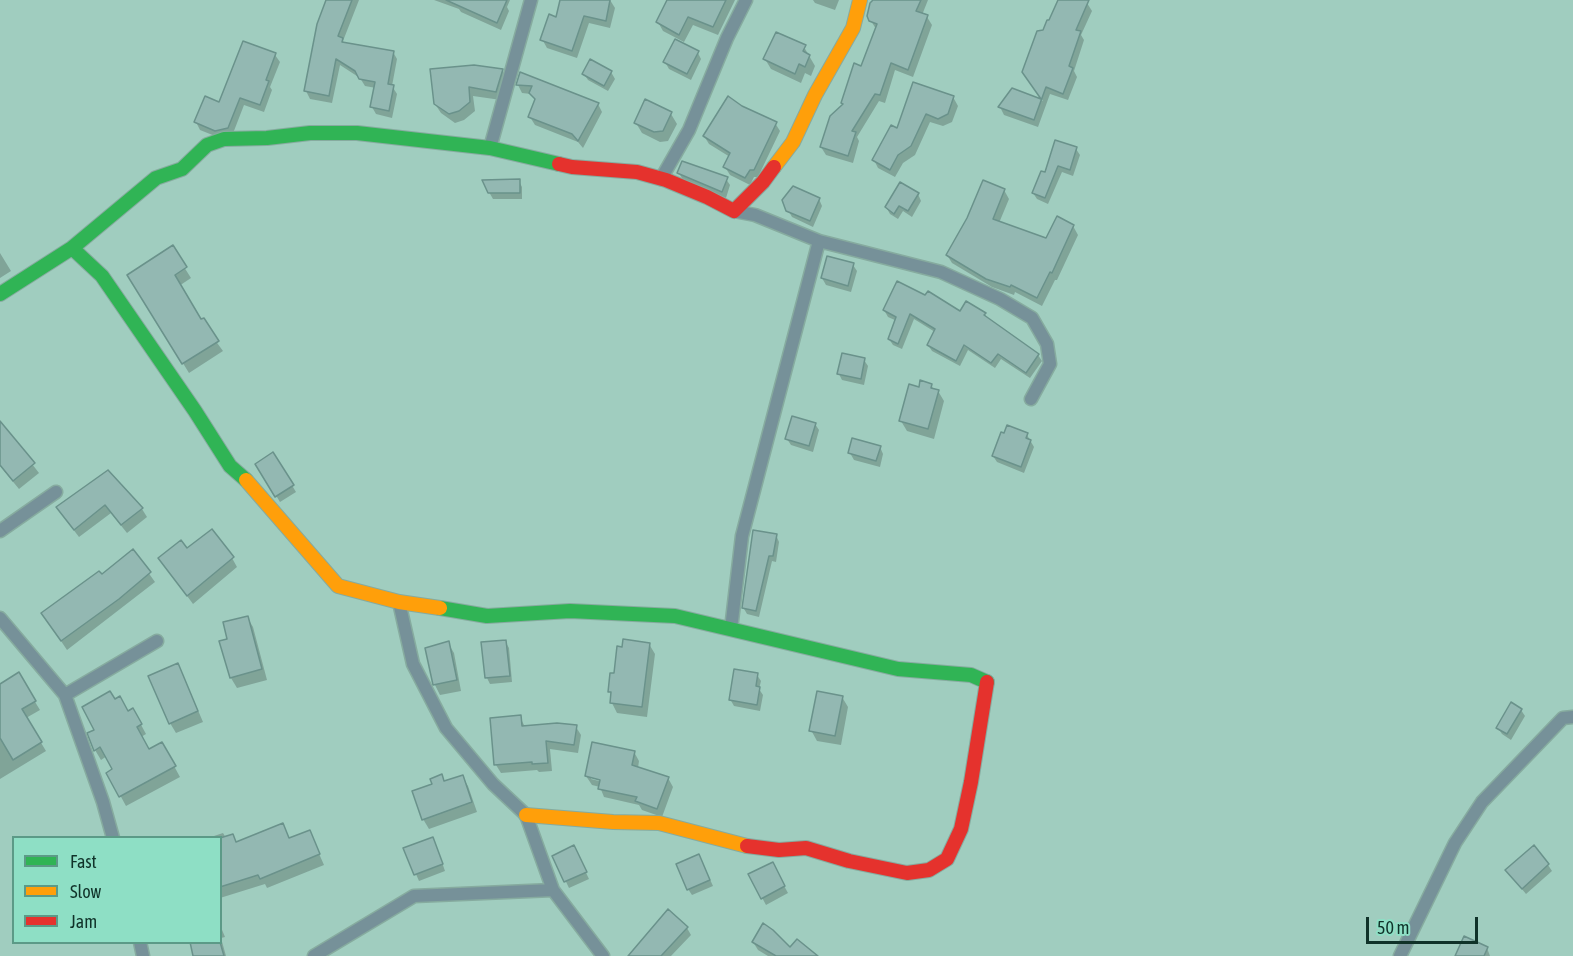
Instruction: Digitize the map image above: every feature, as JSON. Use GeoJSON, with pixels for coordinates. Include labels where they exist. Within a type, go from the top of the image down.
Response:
{"type":"FeatureCollection","features":[{"type":"Feature","properties":{"kind":"street"},"geometry":{"type":"LineString","coordinates":[[490,148],[531,0]]}},
{"type":"Feature","properties":{"kind":"street"},"geometry":{"type":"LineString","coordinates":[[661,179],[689,130],[727,38],[747,0]]}},
{"type":"Feature","properties":{"kind":"street"},"geometry":{"type":"LineString","coordinates":[[734,211],[763,182],[793,142],[815,95],[853,28],[860,0]]}},
{"type":"Feature","properties":{"kind":"street"},"geometry":{"type":"LineString","coordinates":[[0,294],[72,248],[156,178],[183,169],[207,145],[224,139],[267,138],[310,133],[357,133],[490,148],[572,167],[637,172],[707,197],[734,211],[755,215],[819,241],[941,272],[1000,298],[1032,318],[1047,344],[1050,364],[1030,399]]}},
{"type":"Feature","properties":{"kind":"street"},"geometry":{"type":"LineString","coordinates":[[731,629],[742,536],[819,241]]}},
{"type":"Feature","properties":{"kind":"street"},"geometry":{"type":"LineString","coordinates":[[72,248],[102,276],[230,466],[249,483],[338,586],[399,602],[487,616],[570,611],[675,616],[898,669],[933,674],[971,675],[987,681],[961,829],[947,859],[929,870],[907,873],[849,861],[806,848],[779,850],[753,848],[659,823],[612,822],[526,815]]}},
{"type":"Feature","properties":{"kind":"street"},"geometry":{"type":"LineString","coordinates":[[0,531],[56,492]]}},
{"type":"Feature","properties":{"kind":"street"},"geometry":{"type":"LineString","coordinates":[[399,602],[413,664],[446,728],[493,784],[526,815],[553,890],[603,956]]}},
{"type":"Feature","properties":{"kind":"street"},"geometry":{"type":"LineString","coordinates":[[0,618],[66,695],[113,836]]}},
{"type":"Feature","properties":{"kind":"street"},"geometry":{"type":"LineString","coordinates":[[66,695],[157,641]]}},
{"type":"Feature","properties":{"kind":"street"},"geometry":{"type":"LineString","coordinates":[[1400,956],[1455,843],[1482,802],[1563,718],[1573,717]]}},
{"type":"Feature","properties":{"kind":"street"},"geometry":{"type":"LineString","coordinates":[[314,956],[414,896],[553,890]]}},
{"type":"Feature","properties":{"kind":"building"},"geometry":{"type":"Polygon","coordinates":[[[326,0],[352,0],[338,36],[343,38],[342,42],[394,51],[388,84],[394,85],[389,111],[370,107],[375,82],[359,79],[355,71],[336,59],[329,96],[304,91],[317,24],[326,0]]]}},
{"type":"Feature","properties":{"kind":"building"},"geometry":{"type":"Polygon","coordinates":[[[446,0],[507,0],[497,23],[446,0]]]}},
{"type":"Feature","properties":{"kind":"building"},"geometry":{"type":"Polygon","coordinates":[[[560,0],[610,0],[606,21],[584,16],[572,51],[540,40],[549,14],[556,17],[560,0]]]}},
{"type":"Feature","properties":{"kind":"building"},"geometry":{"type":"Polygon","coordinates":[[[667,0],[726,0],[713,27],[688,17],[679,35],[656,22],[667,0]]]}},
{"type":"Feature","properties":{"kind":"building"},"geometry":{"type":"Polygon","coordinates":[[[873,0],[921,0],[916,11],[928,15],[908,70],[891,63],[880,95],[875,94],[852,131],[856,132],[848,156],[820,147],[830,116],[843,104],[841,103],[854,63],[861,66],[877,24],[869,21],[867,16],[873,0]]]}},
{"type":"Feature","properties":{"kind":"building"},"geometry":{"type":"Polygon","coordinates":[[[1058,0],[1089,0],[1076,30],[1081,31],[1069,66],[1073,68],[1063,94],[1046,87],[1034,120],[998,107],[1012,88],[1041,99],[1022,72],[1037,31],[1043,30],[1058,0]]]}},
{"type":"Feature","properties":{"kind":"building"},"geometry":{"type":"Polygon","coordinates":[[[776,32],[806,45],[803,51],[810,55],[805,67],[799,64],[795,74],[763,59],[776,32]]]}},
{"type":"Feature","properties":{"kind":"building"},"geometry":{"type":"Polygon","coordinates":[[[675,39],[699,51],[687,74],[663,62],[675,39]]]}},
{"type":"Feature","properties":{"kind":"building"},"geometry":{"type":"Polygon","coordinates":[[[243,41],[276,53],[260,105],[240,98],[228,128],[215,131],[194,122],[205,96],[219,102],[243,41]]]}},
{"type":"Feature","properties":{"kind":"building"},"geometry":{"type":"Polygon","coordinates":[[[590,59],[612,71],[604,86],[582,74],[590,59]]]}},
{"type":"Feature","properties":{"kind":"building"},"geometry":{"type":"Polygon","coordinates":[[[474,65],[503,69],[496,92],[469,87],[470,102],[459,111],[449,114],[434,104],[430,69],[474,65]]]}},
{"type":"Feature","properties":{"kind":"building"},"geometry":{"type":"Polygon","coordinates":[[[520,72],[599,103],[578,141],[572,134],[528,117],[535,99],[529,93],[532,86],[516,85],[520,72]]]}},
{"type":"Feature","properties":{"kind":"building"},"geometry":{"type":"Polygon","coordinates":[[[913,82],[954,96],[948,114],[938,119],[926,114],[911,146],[898,155],[890,170],[872,160],[891,125],[897,128],[913,82]]]}},
{"type":"Feature","properties":{"kind":"building"},"geometry":{"type":"Polygon","coordinates":[[[728,96],[742,106],[777,122],[754,170],[750,170],[745,178],[723,167],[730,153],[703,136],[728,96]]]}},
{"type":"Feature","properties":{"kind":"building"},"geometry":{"type":"Polygon","coordinates":[[[645,99],[672,112],[663,131],[654,132],[634,123],[645,99]]]}},
{"type":"Feature","properties":{"kind":"building"},"geometry":{"type":"Polygon","coordinates":[[[1055,140],[1077,147],[1070,170],[1058,166],[1045,198],[1032,193],[1041,171],[1045,172],[1055,140]]]}},
{"type":"Feature","properties":{"kind":"building"},"geometry":{"type":"Polygon","coordinates":[[[682,161],[728,177],[722,192],[677,173],[682,161]]]}},
{"type":"Feature","properties":{"kind":"building"},"geometry":{"type":"Polygon","coordinates":[[[520,179],[520,193],[488,193],[482,180],[520,179]]]}},
{"type":"Feature","properties":{"kind":"building"},"geometry":{"type":"Polygon","coordinates":[[[983,180],[1005,189],[993,219],[1046,238],[1057,216],[1074,225],[1052,273],[1050,272],[1037,298],[1011,285],[1010,287],[986,279],[946,255],[967,218],[983,180]]]}},
{"type":"Feature","properties":{"kind":"building"},"geometry":{"type":"Polygon","coordinates":[[[900,182],[919,193],[908,211],[899,206],[894,214],[885,207],[900,182]]]}},
{"type":"Feature","properties":{"kind":"building"},"geometry":{"type":"Polygon","coordinates":[[[793,186],[820,198],[810,221],[786,211],[782,200],[793,186]]]}},
{"type":"Feature","properties":{"kind":"building"},"geometry":{"type":"Polygon","coordinates":[[[173,245],[187,267],[175,275],[201,319],[204,318],[219,341],[182,364],[127,275],[173,245]]]}},
{"type":"Feature","properties":{"kind":"building"},"geometry":{"type":"Polygon","coordinates":[[[827,256],[854,263],[848,286],[821,278],[827,256]]]}},
{"type":"Feature","properties":{"kind":"building"},"geometry":{"type":"Polygon","coordinates":[[[897,281],[925,295],[928,291],[960,311],[966,301],[986,313],[984,315],[1039,354],[1026,373],[998,354],[991,363],[964,345],[956,361],[927,345],[935,329],[910,314],[898,344],[888,339],[896,317],[883,310],[897,281]]]}},
{"type":"Feature","properties":{"kind":"building"},"geometry":{"type":"Polygon","coordinates":[[[842,353],[865,358],[861,379],[837,374],[842,353]]]}},
{"type":"Feature","properties":{"kind":"building"},"geometry":{"type":"Polygon","coordinates":[[[920,380],[932,384],[931,388],[939,390],[928,429],[899,421],[909,384],[919,387],[920,380]]]}},
{"type":"Feature","properties":{"kind":"building"},"geometry":{"type":"Polygon","coordinates":[[[792,416],[816,423],[809,446],[785,439],[792,416]]]}},
{"type":"Feature","properties":{"kind":"building"},"geometry":{"type":"Polygon","coordinates":[[[0,421],[35,463],[13,481],[0,465],[0,421]]]}},
{"type":"Feature","properties":{"kind":"building"},"geometry":{"type":"Polygon","coordinates":[[[1007,425],[1028,433],[1026,438],[1031,440],[1021,467],[992,456],[1001,432],[1004,433],[1007,425]]]}},
{"type":"Feature","properties":{"kind":"building"},"geometry":{"type":"Polygon","coordinates":[[[852,438],[881,446],[876,461],[848,453],[852,438]]]}},
{"type":"Feature","properties":{"kind":"building"},"geometry":{"type":"Polygon","coordinates":[[[273,452],[294,485],[275,497],[255,464],[273,452]]]}},
{"type":"Feature","properties":{"kind":"building"},"geometry":{"type":"Polygon","coordinates":[[[108,470],[143,508],[121,525],[105,505],[74,530],[56,507],[108,470]]]}},
{"type":"Feature","properties":{"kind":"building"},"geometry":{"type":"Polygon","coordinates":[[[212,529],[234,557],[187,596],[158,558],[181,540],[187,548],[212,529]]]}},
{"type":"Feature","properties":{"kind":"building"},"geometry":{"type":"Polygon","coordinates":[[[753,530],[777,534],[773,556],[769,556],[756,611],[742,608],[753,530]]]}},
{"type":"Feature","properties":{"kind":"building"},"geometry":{"type":"Polygon","coordinates":[[[133,549],[151,572],[119,599],[61,641],[41,613],[99,571],[102,574],[133,549]]]}},
{"type":"Feature","properties":{"kind":"building"},"geometry":{"type":"Polygon","coordinates":[[[248,616],[262,669],[230,678],[219,641],[227,639],[223,622],[248,616]]]}},
{"type":"Feature","properties":{"kind":"building"},"geometry":{"type":"Polygon","coordinates":[[[623,639],[650,643],[642,707],[610,703],[611,692],[608,692],[610,673],[614,673],[617,646],[622,647],[623,639]]]}},
{"type":"Feature","properties":{"kind":"building"},"geometry":{"type":"Polygon","coordinates":[[[506,640],[510,676],[485,678],[481,642],[506,640]]]}},
{"type":"Feature","properties":{"kind":"building"},"geometry":{"type":"Polygon","coordinates":[[[449,641],[457,680],[433,685],[425,648],[449,641]]]}},
{"type":"Feature","properties":{"kind":"building"},"geometry":{"type":"Polygon","coordinates":[[[178,663],[198,711],[169,724],[148,676],[178,663]]]}},
{"type":"Feature","properties":{"kind":"building"},"geometry":{"type":"Polygon","coordinates":[[[734,669],[758,673],[756,686],[760,687],[757,705],[729,700],[734,669]]]}},
{"type":"Feature","properties":{"kind":"building"},"geometry":{"type":"Polygon","coordinates":[[[19,672],[36,701],[22,709],[42,742],[13,760],[0,738],[0,684],[19,672]]]}},
{"type":"Feature","properties":{"kind":"building"},"geometry":{"type":"Polygon","coordinates":[[[110,691],[115,699],[120,696],[128,711],[133,708],[142,724],[137,727],[149,749],[162,742],[176,766],[119,797],[106,773],[112,769],[100,747],[94,751],[87,733],[94,730],[82,707],[110,691]]]}},
{"type":"Feature","properties":{"kind":"building"},"geometry":{"type":"Polygon","coordinates":[[[817,691],[843,696],[835,736],[809,731],[817,691]]]}},
{"type":"Feature","properties":{"kind":"building"},"geometry":{"type":"Polygon","coordinates":[[[1511,702],[1522,709],[1507,734],[1496,728],[1511,702]]]}},
{"type":"Feature","properties":{"kind":"building"},"geometry":{"type":"Polygon","coordinates":[[[521,715],[522,726],[557,723],[577,725],[574,745],[546,741],[548,763],[494,765],[490,718],[521,715]]]}},
{"type":"Feature","properties":{"kind":"building"},"geometry":{"type":"Polygon","coordinates":[[[592,742],[635,751],[632,765],[669,777],[657,809],[635,801],[637,797],[598,789],[600,780],[585,776],[592,742]]]}},
{"type":"Feature","properties":{"kind":"building"},"geometry":{"type":"Polygon","coordinates":[[[442,774],[444,781],[463,775],[472,802],[422,820],[412,791],[432,784],[430,779],[442,774]]]}},
{"type":"Feature","properties":{"kind":"building"},"geometry":{"type":"Polygon","coordinates":[[[283,823],[289,838],[310,830],[320,854],[260,879],[258,875],[222,886],[222,837],[233,834],[236,842],[283,823]]]}},
{"type":"Feature","properties":{"kind":"building"},"geometry":{"type":"Polygon","coordinates":[[[433,837],[443,864],[414,875],[403,848],[433,837]]]}},
{"type":"Feature","properties":{"kind":"building"},"geometry":{"type":"Polygon","coordinates":[[[574,845],[587,872],[564,882],[552,856],[574,845]]]}},
{"type":"Feature","properties":{"kind":"building"},"geometry":{"type":"Polygon","coordinates":[[[1534,845],[1549,864],[1522,889],[1505,870],[1534,845]]]}},
{"type":"Feature","properties":{"kind":"building"},"geometry":{"type":"Polygon","coordinates":[[[699,854],[710,880],[687,890],[676,864],[699,854]]]}},
{"type":"Feature","properties":{"kind":"building"},"geometry":{"type":"Polygon","coordinates":[[[773,862],[785,886],[761,899],[748,874],[773,862]]]}},
{"type":"Feature","properties":{"kind":"building"},"geometry":{"type":"Polygon","coordinates":[[[668,909],[688,927],[661,956],[628,956],[668,909]]]}},
{"type":"Feature","properties":{"kind":"building"},"geometry":{"type":"Polygon","coordinates":[[[763,923],[790,947],[797,939],[818,956],[776,956],[752,942],[763,923]]]}},
{"type":"Feature","properties":{"kind":"building"},"geometry":{"type":"Polygon","coordinates":[[[1464,936],[1488,947],[1484,956],[1455,956],[1464,936]]]}},
{"type":"Feature","properties":{"kind":"building"},"geometry":{"type":"Polygon","coordinates":[[[190,944],[221,944],[224,956],[193,956],[190,944]]]}},
{"type":"Feature","properties":{"kind":"traffic: fast"},"geometry":{"type":"LineString","coordinates":[[72,248],[156,178],[182,169],[207,145],[224,139],[267,138],[310,133],[357,133],[490,148],[559,164]]}},
{"type":"Feature","properties":{"kind":"traffic: fast"},"geometry":{"type":"LineString","coordinates":[[0,294],[72,248],[102,276],[230,466],[246,480]]}},
{"type":"Feature","properties":{"kind":"traffic: fast"},"geometry":{"type":"LineString","coordinates":[[440,608],[487,616],[570,611],[675,616],[898,669],[971,675],[987,682]]}},
{"type":"Feature","properties":{"kind":"traffic: slow"},"geometry":{"type":"LineString","coordinates":[[774,167],[793,142],[815,95],[853,28],[860,0]]}},
{"type":"Feature","properties":{"kind":"traffic: slow"},"geometry":{"type":"LineString","coordinates":[[246,480],[338,586],[399,602],[440,608]]}},
{"type":"Feature","properties":{"kind":"traffic: slow"},"geometry":{"type":"LineString","coordinates":[[526,815],[659,823],[747,846]]}},
{"type":"Feature","properties":{"kind":"traffic: jam"},"geometry":{"type":"LineString","coordinates":[[559,164],[637,172],[666,180],[734,211],[763,182],[774,167]]}},
{"type":"Feature","properties":{"kind":"traffic: jam"},"geometry":{"type":"LineString","coordinates":[[747,846],[779,850],[806,848],[849,861],[907,873],[929,870],[947,859],[961,829],[987,682]]}}]}
